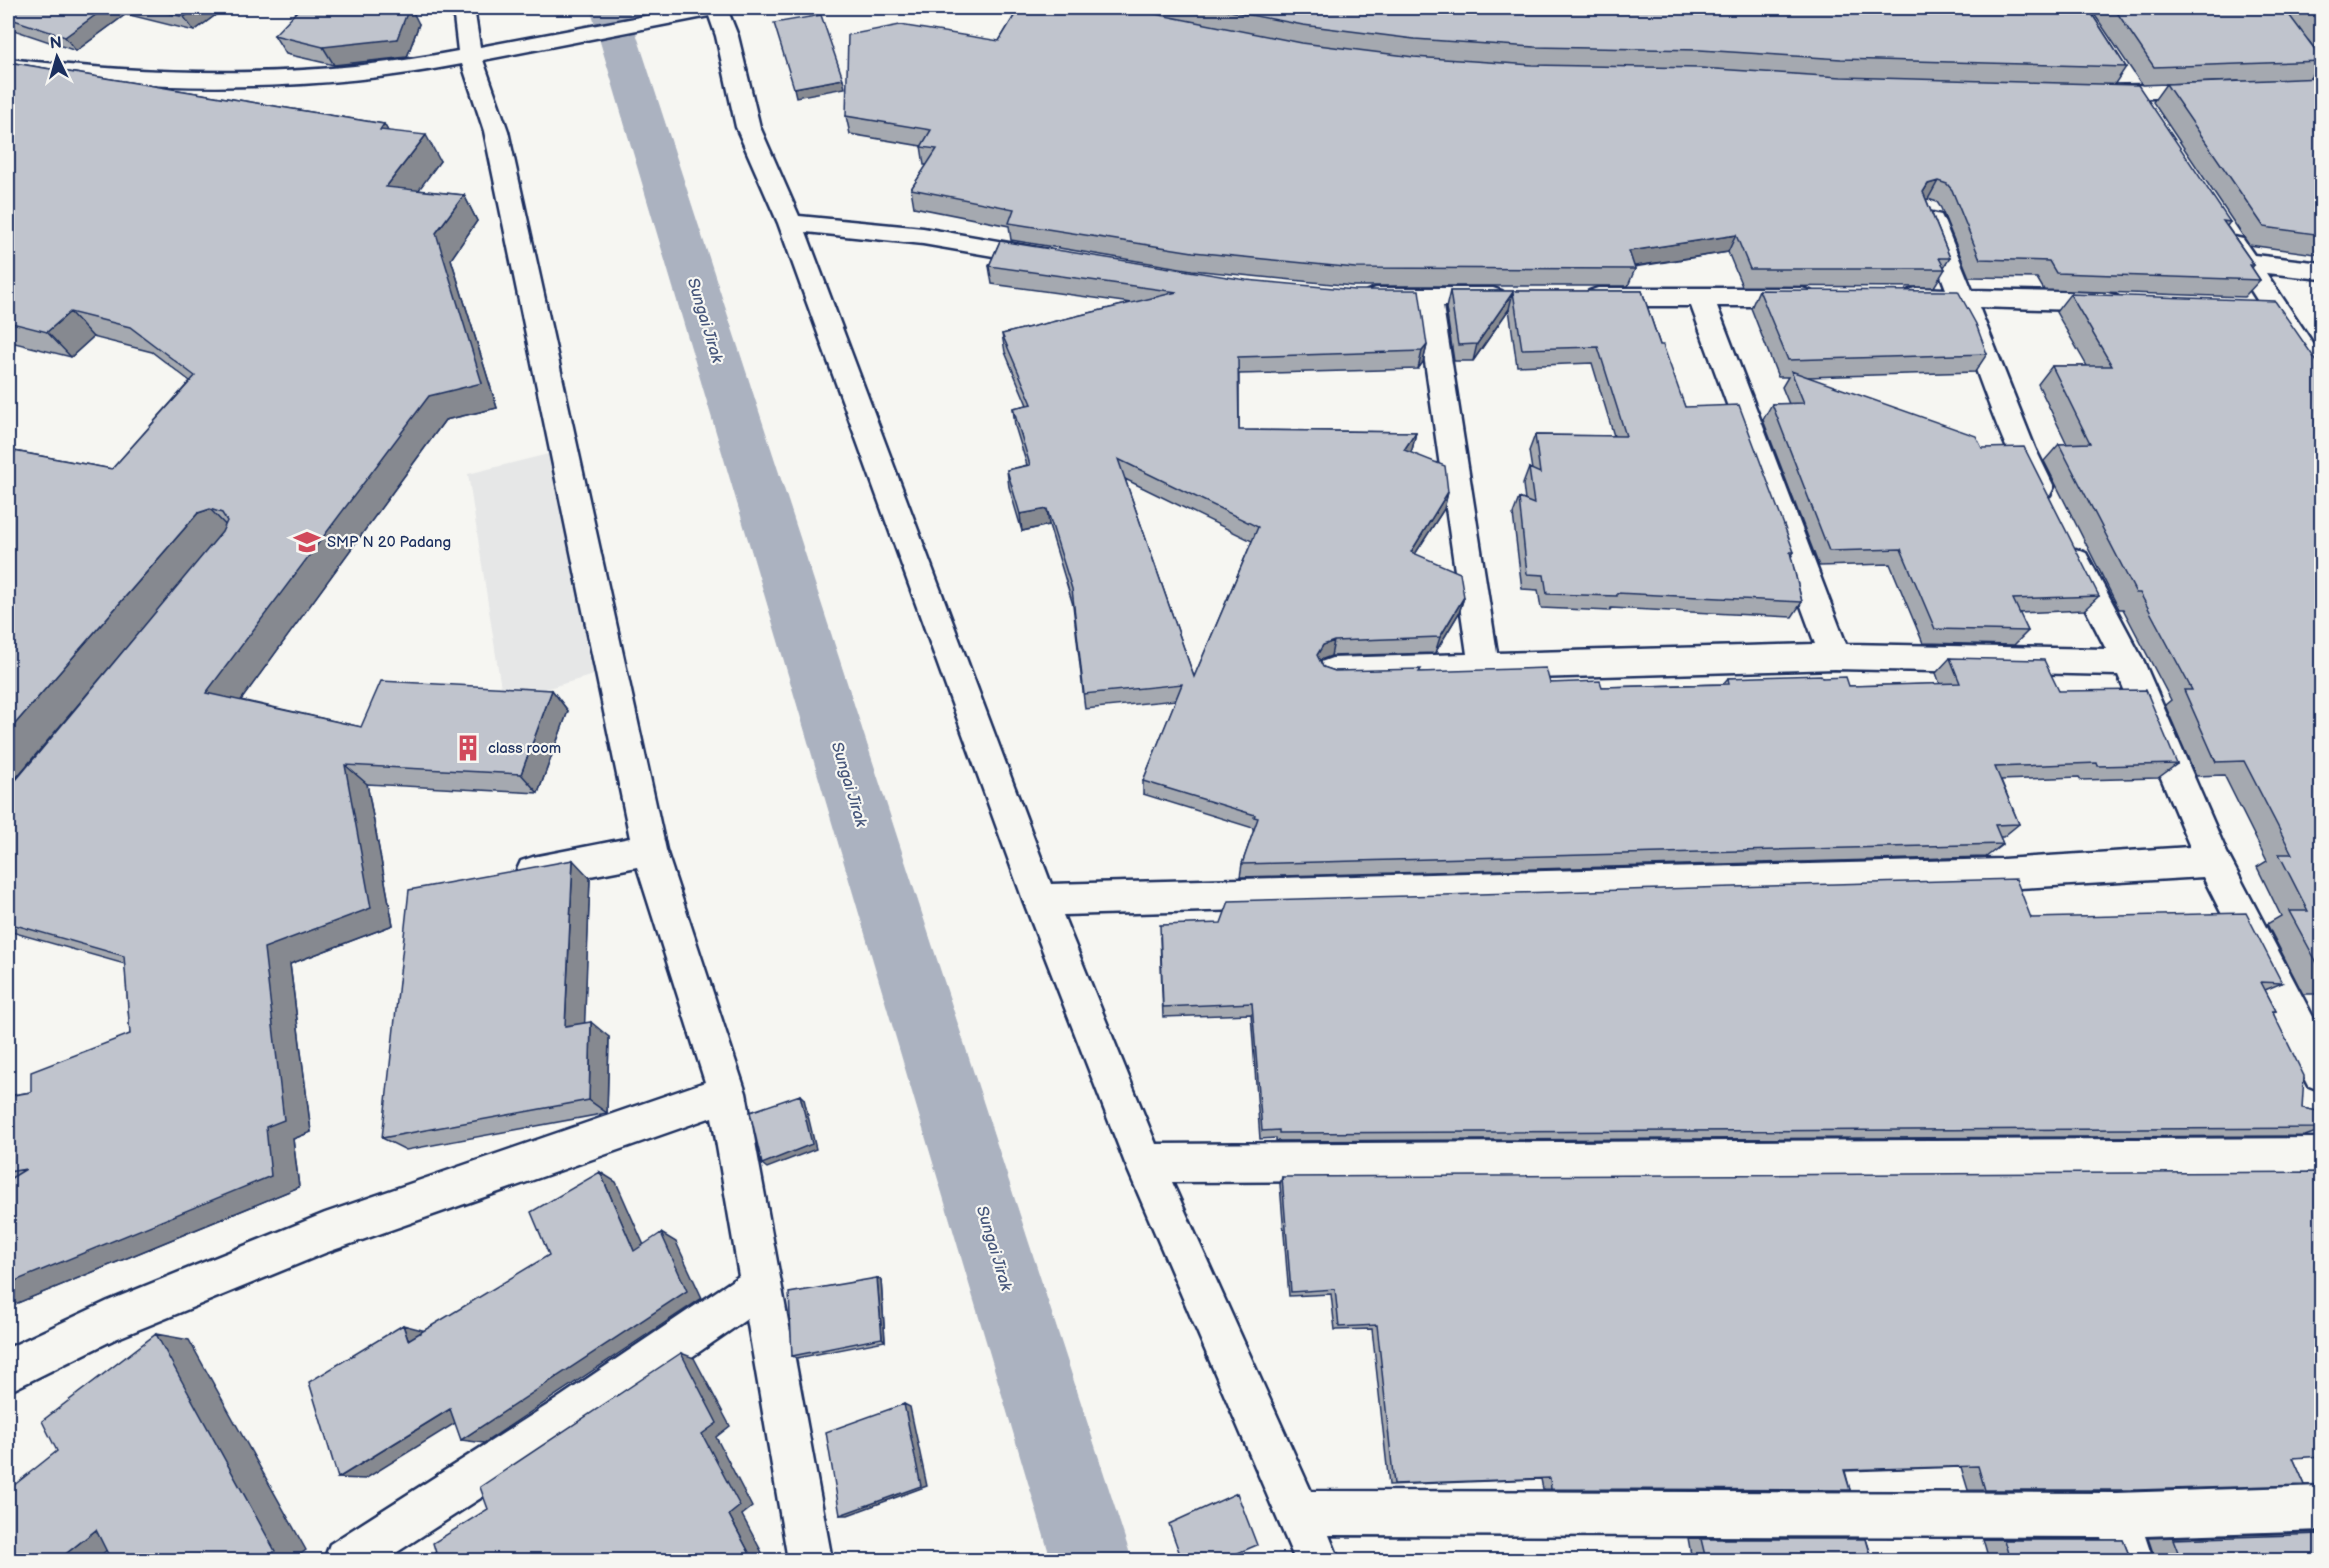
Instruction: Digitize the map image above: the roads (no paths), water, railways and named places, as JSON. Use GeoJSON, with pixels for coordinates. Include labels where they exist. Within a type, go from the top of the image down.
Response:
{"type":"FeatureCollection","features":[{"type":"Feature","properties":{"kind":"street"},"geometry":{"type":"LineString","coordinates":[[463,8],[483,53],[496,131],[649,850],[727,1093],[810,1560]]}},
{"type":"Feature","properties":{"kind":"street"},"geometry":{"type":"LineString","coordinates":[[2271,8],[2322,78]]}},
{"type":"Feature","properties":{"kind":"street"},"geometry":{"type":"LineString","coordinates":[[8,66],[98,76],[238,81],[295,79],[411,67],[711,9],[727,36],[748,127],[790,223],[1040,900],[1144,1163],[1317,1560]]}},
{"type":"Feature","properties":{"kind":"street"},"geometry":{"type":"LineString","coordinates":[[2114,65],[2139,103]]}},
{"type":"Feature","properties":{"kind":"street"},"geometry":{"type":"LineString","coordinates":[[2298,87],[2322,87]]}},
{"type":"Feature","properties":{"kind":"street"},"geometry":{"type":"LineString","coordinates":[[2076,93],[2139,103],[2227,90]]}},
{"type":"Feature","properties":{"kind":"street"},"geometry":{"type":"LineString","coordinates":[[1927,209],[2021,447],[2128,662],[2213,861],[2322,1073]]}},
{"type":"Feature","properties":{"kind":"street"},"geometry":{"type":"LineString","coordinates":[[790,223],[923,236],[1058,260]]}},
{"type":"Feature","properties":{"kind":"street"},"geometry":{"type":"LineString","coordinates":[[2221,226],[2322,379]]}},
{"type":"Feature","properties":{"kind":"street"},"geometry":{"type":"LineString","coordinates":[[2246,263],[2322,270]]}},
{"type":"Feature","properties":{"kind":"street"},"geometry":{"type":"LineString","coordinates":[[1352,297],[1511,297]]}},
{"type":"Feature","properties":{"kind":"street"},"geometry":{"type":"LineString","coordinates":[[1429,297],[1484,667]]}},
{"type":"Feature","properties":{"kind":"street"},"geometry":{"type":"LineString","coordinates":[[1570,297],[1831,297]]}},
{"type":"Feature","properties":{"kind":"street"},"geometry":{"type":"LineString","coordinates":[[1700,297],[1835,656]]}},
{"type":"Feature","properties":{"kind":"street"},"geometry":{"type":"LineString","coordinates":[[1890,297],[2137,303]]}},
{"type":"Feature","properties":{"kind":"street"},"geometry":{"type":"LineString","coordinates":[[2242,307],[2277,309]]}},
{"type":"Feature","properties":{"kind":"street"},"geometry":{"type":"LineString","coordinates":[[1332,671],[1835,656],[2128,662]]}},
{"type":"Feature","properties":{"kind":"street"},"geometry":{"type":"LineString","coordinates":[[501,878],[649,850]]}},
{"type":"Feature","properties":{"kind":"street"},"geometry":{"type":"LineString","coordinates":[[1040,900],[2003,874],[2213,861]]}},
{"type":"Feature","properties":{"kind":"street"},"geometry":{"type":"LineString","coordinates":[[8,1371],[47,1347],[252,1261],[489,1175],[727,1093]]}},
{"type":"Feature","properties":{"kind":"street"},"geometry":{"type":"LineString","coordinates":[[1144,1163],[2322,1157]]}},
{"type":"Feature","properties":{"kind":"street"},"geometry":{"type":"LineString","coordinates":[[346,1560],[572,1414],[761,1285]]}},
{"type":"Feature","properties":{"kind":"street"},"geometry":{"type":"LineString","coordinates":[[1298,1513],[2116,1515],[2322,1508]]}},
{"type":"Feature","properties":{"kind":"street"},"geometry":{"type":"LineString","coordinates":[[2116,1515],[2131,1560]]}},
{"type":"Feature","properties":{"kind":"waterway","name":"Sungai Jirak"},"geometry":{"type":"LineString","coordinates":[[609,8],[1092,1560]]}},
{"type":"Feature","properties":{"kind":"place","name":"SMP N 20 Padang"},"geometry":{"type":"Point","coordinates":[307,542]}},
{"type":"Feature","properties":{"kind":"place","name":"class room"},"geometry":{"type":"Point","coordinates":[468,748]}}]}
